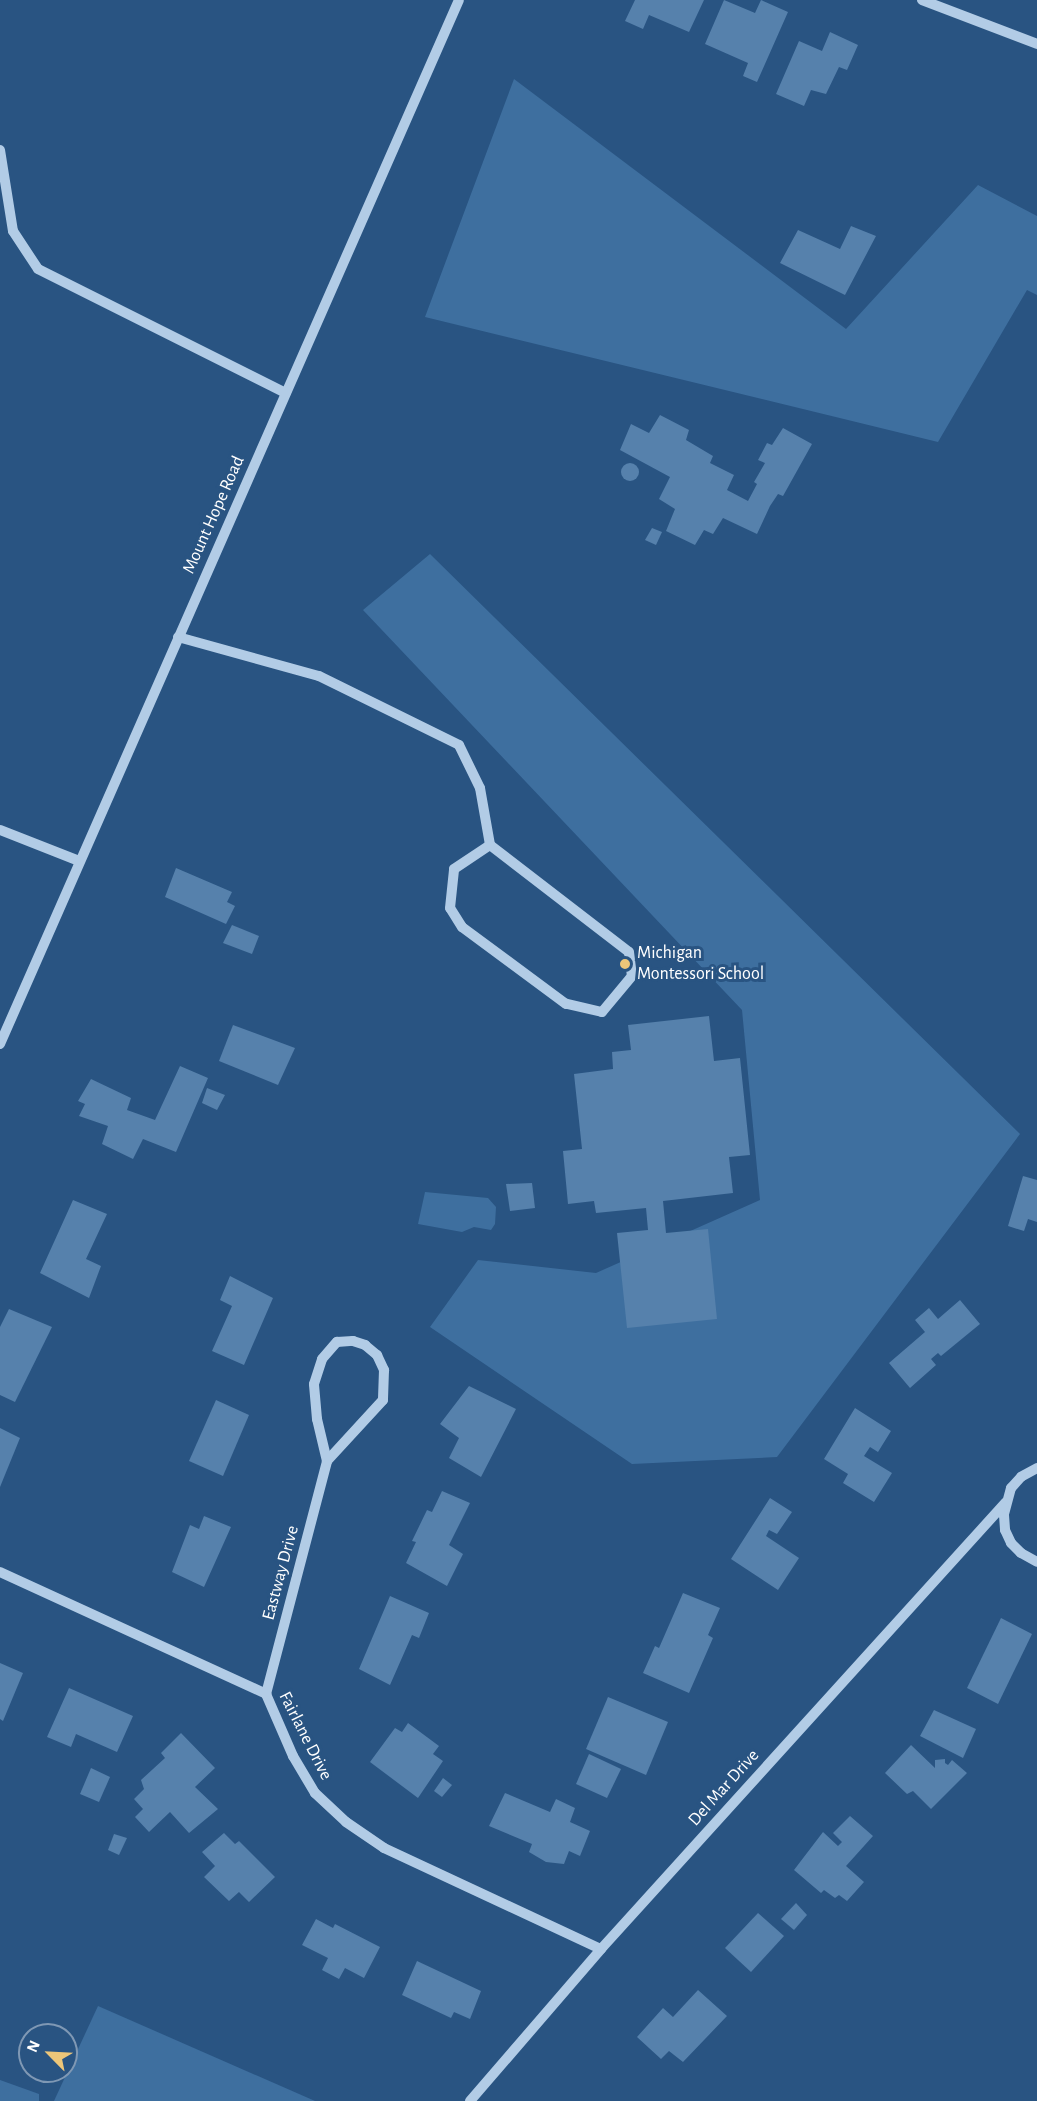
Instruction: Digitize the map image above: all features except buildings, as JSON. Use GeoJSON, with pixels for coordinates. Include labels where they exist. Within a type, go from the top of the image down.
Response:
{"type":"FeatureCollection","features":[{"type":"Feature","properties":{"kind":"street","name":"Mount Hope Road"},"geometry":{"type":"LineString","coordinates":[[0,1044],[459,0]]}},
{"type":"Feature","properties":{"kind":"street"},"geometry":{"type":"LineString","coordinates":[[922,0],[1037,44]]}},
{"type":"Feature","properties":{"kind":"street"},"geometry":{"type":"LineString","coordinates":[[0,150],[14,231],[38,268],[286,393]]}},
{"type":"Feature","properties":{"kind":"street"},"geometry":{"type":"LineString","coordinates":[[178,637],[319,676],[459,745],[480,788],[490,845],[629,952],[632,976],[602,1012],[566,1004],[462,927],[450,908],[454,869],[490,845]]}},
{"type":"Feature","properties":{"kind":"street"},"geometry":{"type":"LineString","coordinates":[[0,830],[79,861]]}},
{"type":"Feature","properties":{"kind":"street","name":"Eastway Drive"},"geometry":{"type":"LineString","coordinates":[[266,1694],[327,1461],[383,1400],[384,1370],[377,1355],[365,1345],[353,1341],[337,1342],[322,1359],[314,1384],[316,1419],[327,1461]]}},
{"type":"Feature","properties":{"kind":"street","name":"Del Mar Drive"},"geometry":{"type":"LineString","coordinates":[[470,2101],[601,1949],[1006,1502],[1021,1477],[1037,1468]]}},
{"type":"Feature","properties":{"kind":"street"},"geometry":{"type":"LineString","coordinates":[[1006,1502],[1005,1530],[1011,1543],[1021,1553],[1037,1562]]}},
{"type":"Feature","properties":{"kind":"street","name":"Fairlane Drive"},"geometry":{"type":"LineString","coordinates":[[0,1572],[266,1694],[293,1756],[315,1793],[346,1822],[384,1848],[601,1949]]}},
{"type":"Feature","properties":{"kind":"shaded area"},"geometry":{"type":"Polygon","coordinates":[[[514,79],[846,329],[978,185],[1037,216],[1037,295],[1027,290],[938,442],[425,317],[514,79]]]}},
{"type":"Feature","properties":{"kind":"shaded area"},"geometry":{"type":"Polygon","coordinates":[[[430,554],[1020,1134],[777,1457],[632,1464],[430,1327],[478,1260],[596,1273],[760,1200],[742,1010],[363,610],[430,554]]]}},
{"type":"Feature","properties":{"kind":"shaded area"},"geometry":{"type":"Polygon","coordinates":[[[425,1192],[488,1198],[496,1207],[495,1224],[491,1230],[474,1227],[462,1232],[418,1224],[425,1192]]]}},
{"type":"Feature","properties":{"kind":"shaded area"},"geometry":{"type":"Polygon","coordinates":[[[98,2006],[315,2101],[54,2101],[62,2083],[78,2083],[78,2049],[98,2006]]]}},
{"type":"Feature","properties":{"kind":"shaded area"},"geometry":{"type":"Polygon","coordinates":[[[0,2080],[39,2094],[39,2101],[0,2101],[0,2080]]]}},
{"type":"Feature","properties":{"kind":"place","name":"Michigan Montessori School"},"geometry":{"type":"Point","coordinates":[625,964]}}]}
